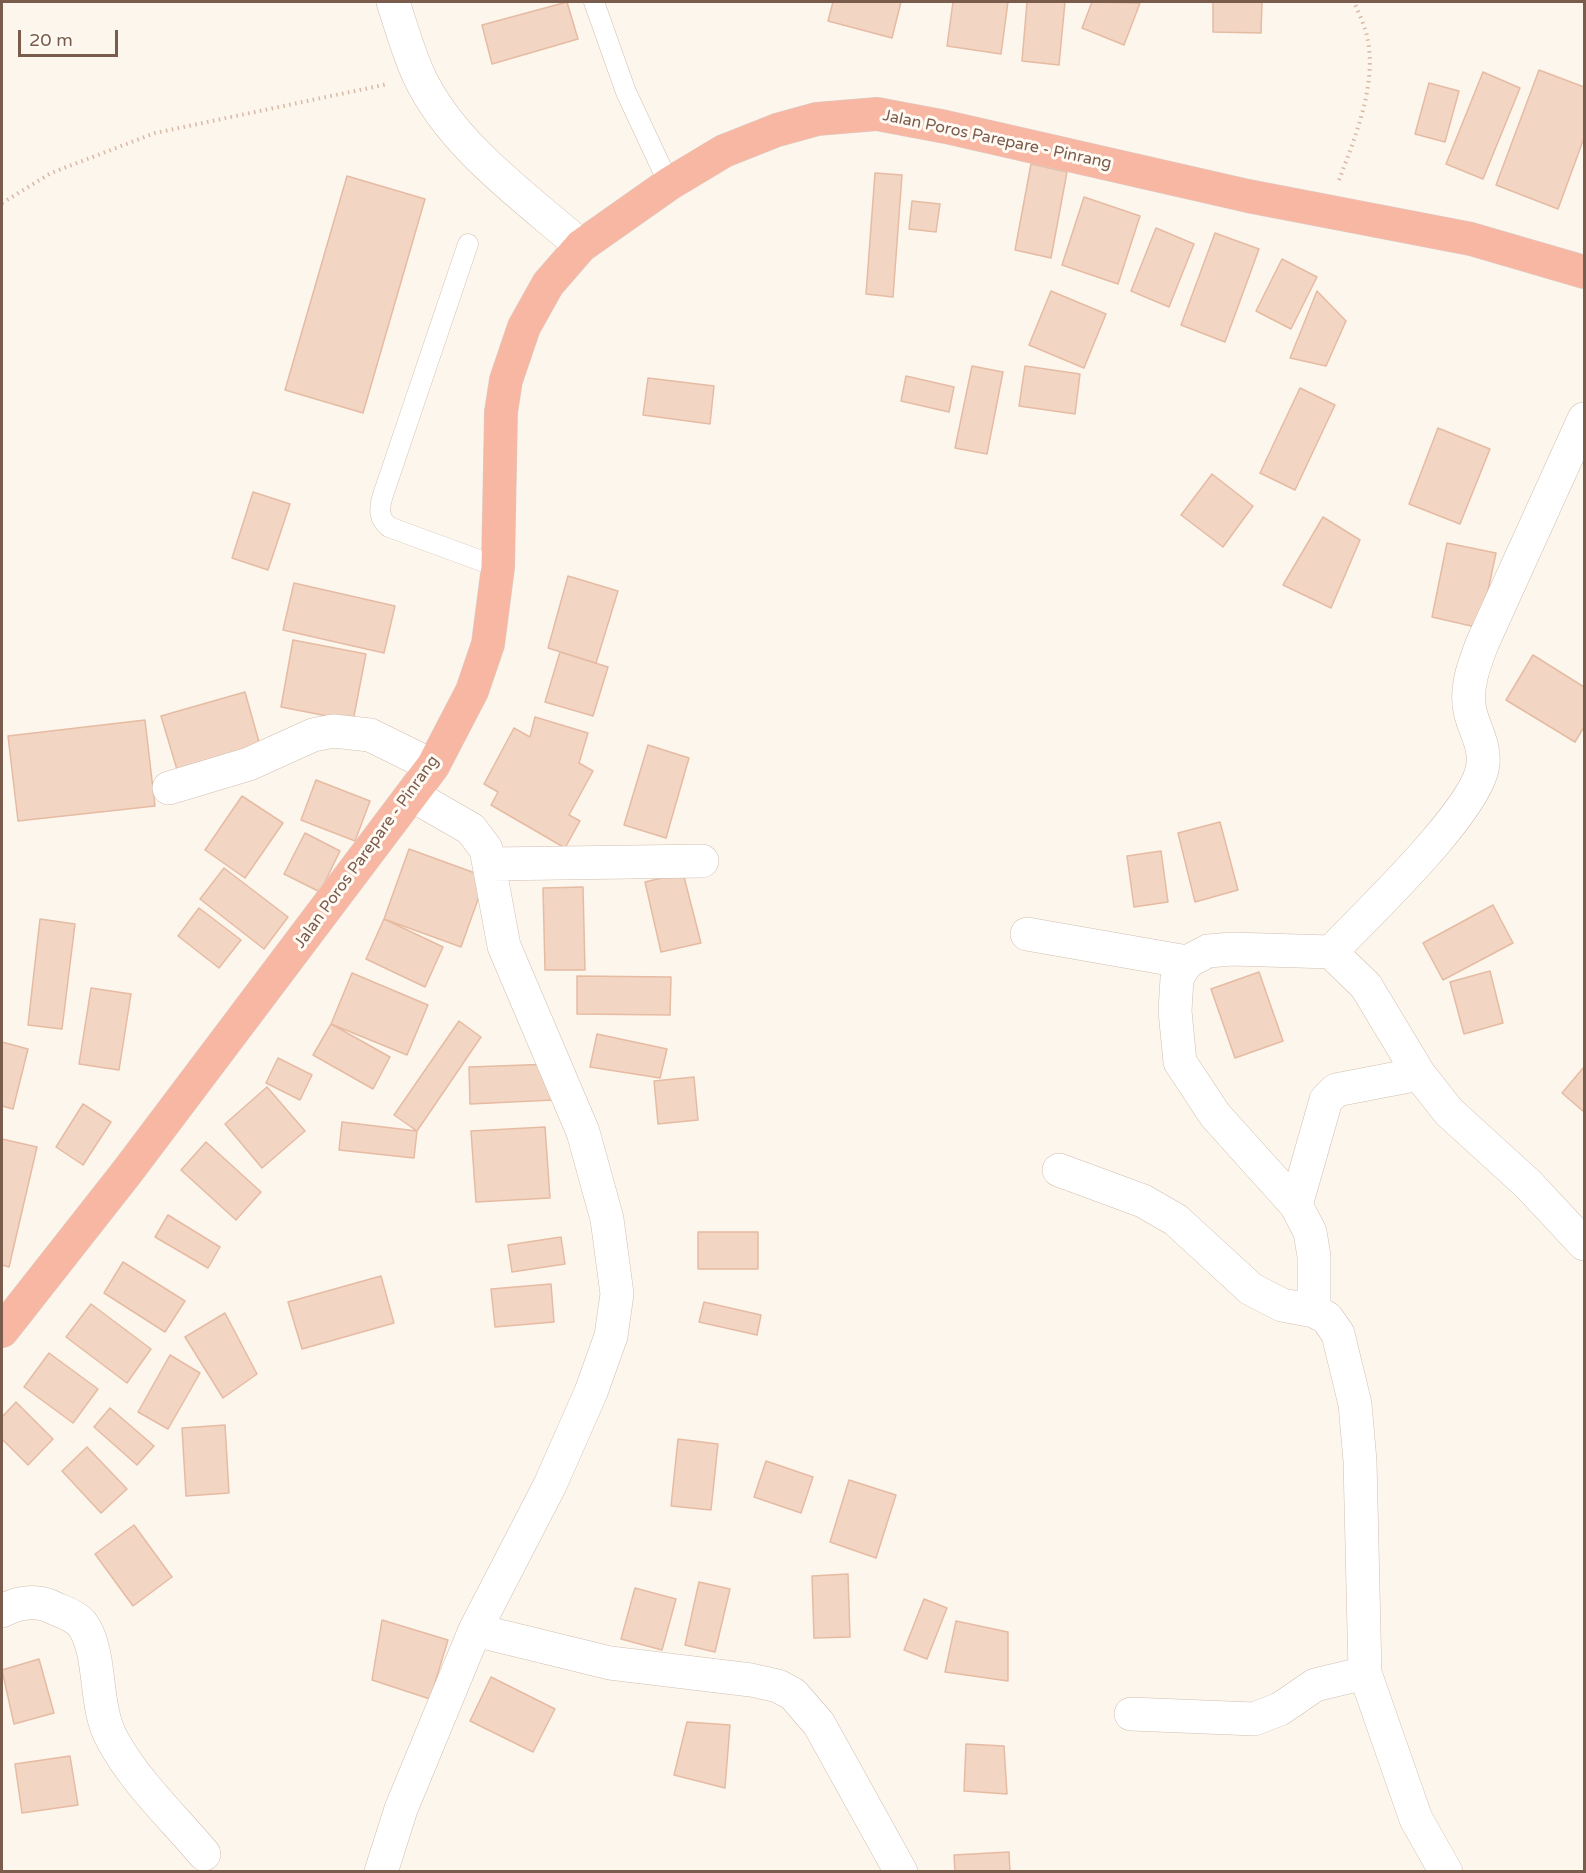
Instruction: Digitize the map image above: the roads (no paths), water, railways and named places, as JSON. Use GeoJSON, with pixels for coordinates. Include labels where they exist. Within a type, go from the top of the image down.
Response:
{"type":"FeatureCollection","features":[{"type":"Feature","properties":{"kind":"highway","name":"Jalan Poros Parepare - Pinrang"},"geometry":{"type":"LineString","coordinates":[[4,1323],[128,1172],[433,766],[472,691],[488,644],[498,567],[501,412],[506,380],[524,327],[548,284],[581,246],[669,184],[724,151],[777,130],[817,119],[877,114],[1327,211],[1471,239],[1584,272]]}},
{"type":"Feature","properties":{"kind":"street"},"geometry":{"type":"LineString","coordinates":[[393,2],[420,78],[458,133],[494,170],[581,246]]}},
{"type":"Feature","properties":{"kind":"street"},"geometry":{"type":"LineString","coordinates":[[1331,952],[1434,844],[1475,787],[1484,765],[1479,732],[1470,712],[1468,692],[1473,670],[1482,644],[1584,419]]}},
{"type":"Feature","properties":{"kind":"street"},"geometry":{"type":"LineString","coordinates":[[169,788],[259,761],[313,735],[333,731],[370,735],[433,766]]}},
{"type":"Feature","properties":{"kind":"street"},"geometry":{"type":"LineString","coordinates":[[381,1872],[400,1809],[475,1630],[550,1485],[591,1392],[611,1336],[617,1294],[607,1219],[583,1132],[504,946],[497,916],[491,864],[486,849],[471,829],[412,795]]}},
{"type":"Feature","properties":{"kind":"street"},"geometry":{"type":"LineString","coordinates":[[491,864],[702,861]]}},
{"type":"Feature","properties":{"kind":"street"},"geometry":{"type":"LineString","coordinates":[[1027,934],[1186,962]]}},
{"type":"Feature","properties":{"kind":"street"},"geometry":{"type":"LineString","coordinates":[[1314,1311],[1314,1256],[1310,1232],[1296,1206],[1215,1115],[1180,1062],[1175,1011],[1177,978],[1186,962],[1208,951],[1232,949],[1331,952],[1366,986],[1419,1074],[1449,1112],[1528,1184],[1584,1244]]}},
{"type":"Feature","properties":{"kind":"street"},"geometry":{"type":"LineString","coordinates":[[1296,1206],[1326,1100],[1336,1090],[1419,1074]]}},
{"type":"Feature","properties":{"kind":"street"},"geometry":{"type":"LineString","coordinates":[[1059,1170],[1143,1201],[1176,1220],[1251,1289],[1282,1305],[1314,1311],[1327,1318],[1338,1334],[1355,1404],[1360,1473],[1365,1673],[1416,1819],[1446,1872]]}},
{"type":"Feature","properties":{"kind":"street"},"geometry":{"type":"LineString","coordinates":[[2,1611],[14,1604],[29,1602],[47,1605],[69,1614],[82,1624],[96,1661],[102,1719],[111,1739],[131,1770],[204,1854]]}},
{"type":"Feature","properties":{"kind":"street"},"geometry":{"type":"LineString","coordinates":[[475,1630],[598,1661],[751,1680],[778,1686],[793,1694],[819,1724],[901,1872]]}},
{"type":"Feature","properties":{"kind":"street"},"geometry":{"type":"LineString","coordinates":[[1131,1714],[1254,1719],[1280,1709],[1315,1685],[1365,1673]]}},
{"type":"Feature","properties":{"kind":"lane"},"geometry":{"type":"LineString","coordinates":[[594,2],[626,92],[669,184]]}},
{"type":"Feature","properties":{"kind":"lane"},"geometry":{"type":"LineString","coordinates":[[468,244],[383,495],[380,514],[383,522],[389,527],[498,567]]}}]}
